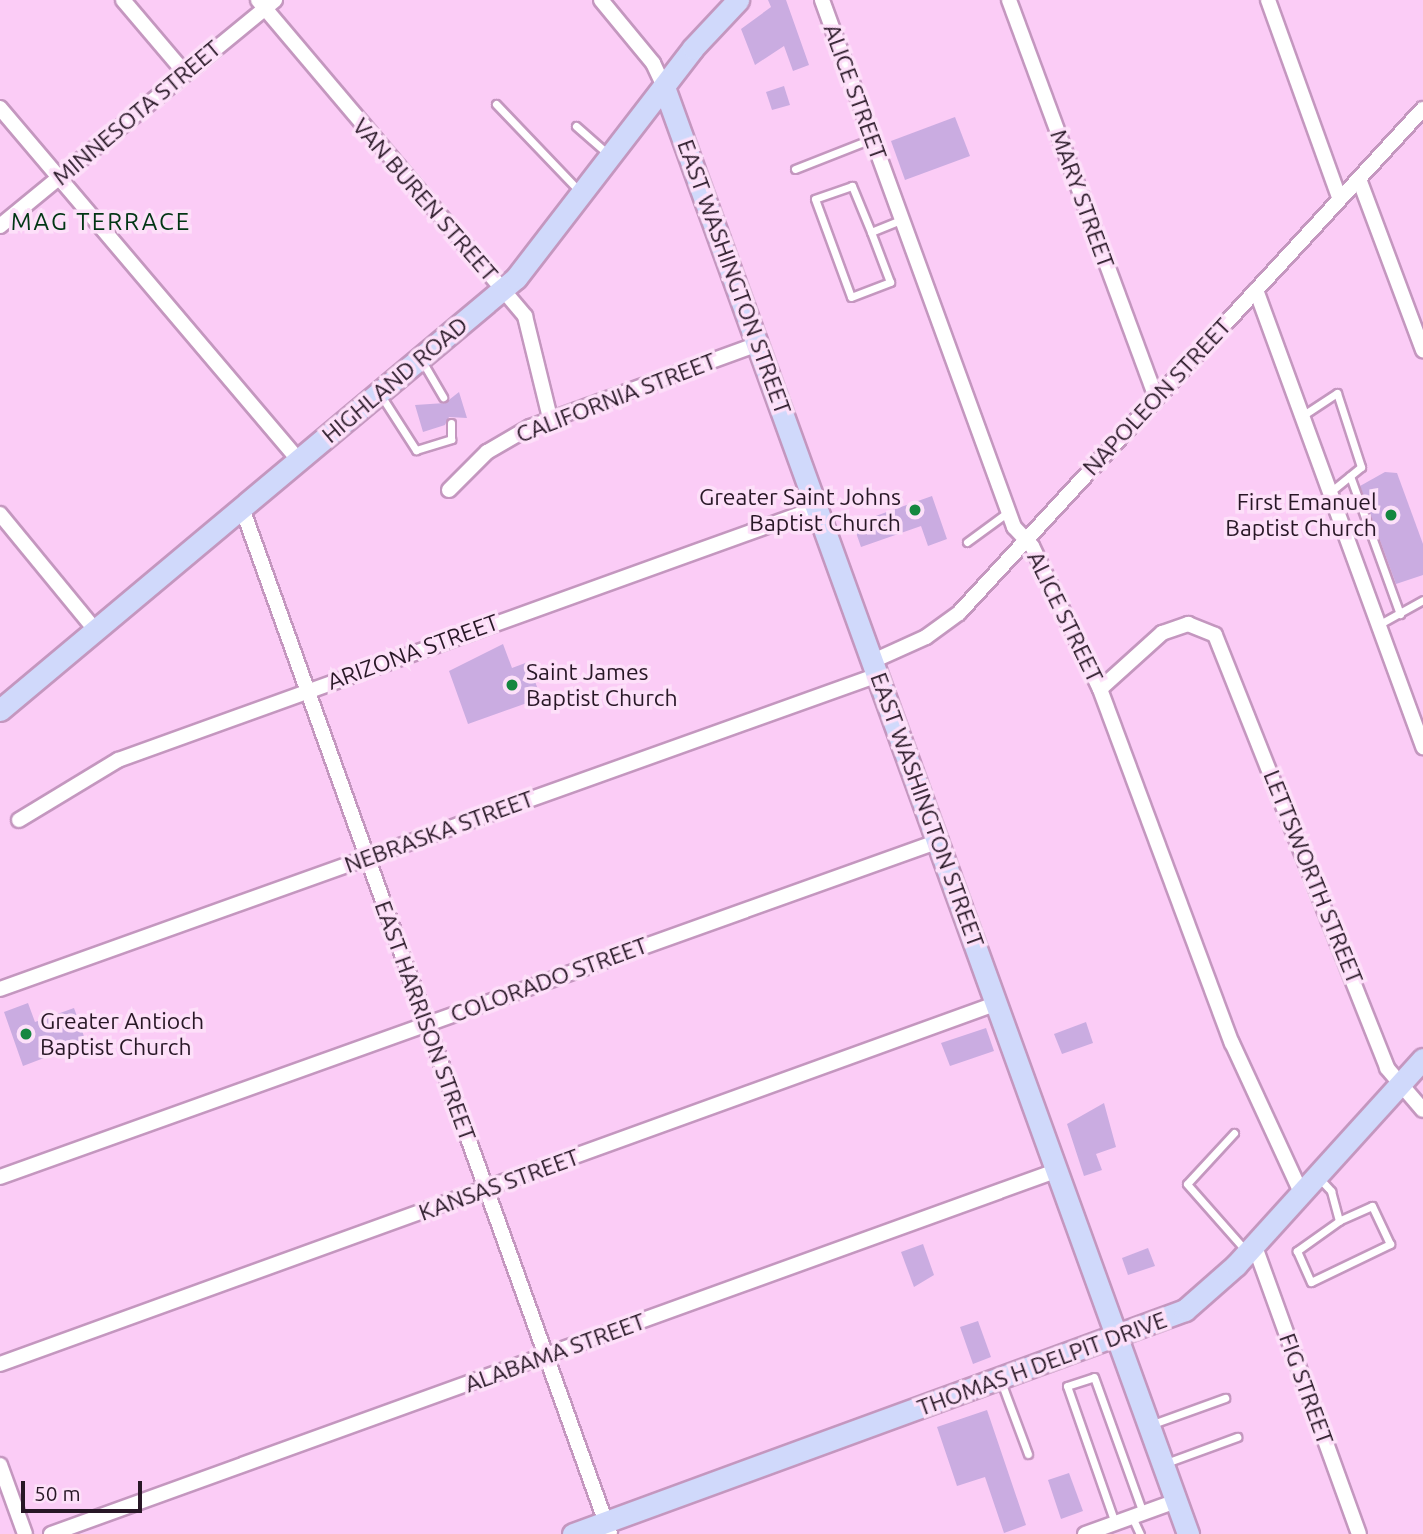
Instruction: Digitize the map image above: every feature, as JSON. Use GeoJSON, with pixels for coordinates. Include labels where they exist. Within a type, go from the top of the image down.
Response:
{"type":"FeatureCollection","features":[{"type":"Feature","properties":{"kind":"street"},"geometry":{"type":"LineString","coordinates":[[123,0],[184,72]]}},
{"type":"Feature","properties":{"kind":"street"},"geometry":{"type":"LineString","coordinates":[[601,0],[653,63],[664,87]]}},
{"type":"Feature","properties":{"kind":"street","name":"HIGHLAND ROAD"},"geometry":{"type":"LineString","coordinates":[[0,710],[502,290],[583,195],[664,87],[738,0]]}},
{"type":"Feature","properties":{"kind":"street","name":"ALICE STREET"},"geometry":{"type":"LineString","coordinates":[[822,0],[1008,512],[1026,539],[1100,690],[1232,1042],[1301,1192]]}},
{"type":"Feature","properties":{"kind":"street","name":"MARY STREET"},"geometry":{"type":"LineString","coordinates":[[1009,0],[1156,398]]}},
{"type":"Feature","properties":{"kind":"street"},"geometry":{"type":"LineString","coordinates":[[1268,0],[1339,197]]}},
{"type":"Feature","properties":{"kind":"street","name":"MINNESOTA STREET"},"geometry":{"type":"LineString","coordinates":[[0,226],[266,3]]}},
{"type":"Feature","properties":{"kind":"street","name":"VAN BUREN STREET"},"geometry":{"type":"LineString","coordinates":[[266,3],[529,322],[550,418]]}},
{"type":"Feature","properties":{"kind":"street","name":"EAST WASHINGTON STREET"},"geometry":{"type":"LineString","coordinates":[[664,87],[998,1003],[1188,1534]]}},
{"type":"Feature","properties":{"kind":"street"},"geometry":{"type":"LineString","coordinates":[[0,108],[299,460]]}},
{"type":"Feature","properties":{"kind":"street","name":"NAPOLEON STREET"},"geometry":{"type":"LineString","coordinates":[[876,668],[948,623],[1423,109]]}},
{"type":"Feature","properties":{"kind":"street"},"geometry":{"type":"LineString","coordinates":[[1359,179],[1423,350]]}},
{"type":"Feature","properties":{"kind":"street"},"geometry":{"type":"LineString","coordinates":[[1256,290],[1423,747]]}},
{"type":"Feature","properties":{"kind":"street","name":"CALIFORNIA STREET"},"geometry":{"type":"LineString","coordinates":[[449,490],[488,452],[550,418],[758,344]]}},
{"type":"Feature","properties":{"kind":"street","name":"EAST HARRISON STREET"},"geometry":{"type":"LineString","coordinates":[[242,508],[608,1528]]}},
{"type":"Feature","properties":{"kind":"street","name":"ARIZONA STREET"},"geometry":{"type":"LineString","coordinates":[[19,820],[118,760],[817,508]]}},
{"type":"Feature","properties":{"kind":"street"},"geometry":{"type":"LineString","coordinates":[[0,514],[96,631]]}},
{"type":"Feature","properties":{"kind":"street","name":"LETTSWORTH STREET"},"geometry":{"type":"LineString","coordinates":[[1100,690],[1162,633],[1188,624],[1215,635],[1387,1068],[1402,1082],[1423,1110]]}},
{"type":"Feature","properties":{"kind":"street","name":"NEBRASKA STREET"},"geometry":{"type":"LineString","coordinates":[[0,989],[366,859],[876,668]]}},
{"type":"Feature","properties":{"kind":"street","name":"COLORADO STREET"},"geometry":{"type":"LineString","coordinates":[[0,1177],[939,841]]}},
{"type":"Feature","properties":{"kind":"street","name":"KANSAS STREET"},"geometry":{"type":"LineString","coordinates":[[0,1364],[998,1003]]}},
{"type":"Feature","properties":{"kind":"street","name":"THOMAS H DELPIT DRIVE"},"geometry":{"type":"LineString","coordinates":[[573,1534],[608,1528],[1185,1310],[1250,1248],[1423,1059]]}},
{"type":"Feature","properties":{"kind":"street","name":"ALABAMA STREET"},"geometry":{"type":"LineString","coordinates":[[51,1534],[1058,1170]]}},
{"type":"Feature","properties":{"kind":"street","name":"FIG STREET"},"geometry":{"type":"LineString","coordinates":[[1250,1248],[1359,1534]]}},
{"type":"Feature","properties":{"kind":"street"},"geometry":{"type":"LineString","coordinates":[[1,1470],[25,1534]]}},
{"type":"Feature","properties":{"kind":"street"},"geometry":{"type":"LineString","coordinates":[[1085,1534],[1176,1501]]}},
{"type":"Feature","properties":{"kind":"lane"},"geometry":{"type":"LineString","coordinates":[[495,104],[561,179],[583,195]]}},
{"type":"Feature","properties":{"kind":"lane"},"geometry":{"type":"LineString","coordinates":[[576,126],[611,156]]}},
{"type":"Feature","properties":{"kind":"lane"},"geometry":{"type":"LineString","coordinates":[[795,169],[871,139]]}},
{"type":"Feature","properties":{"kind":"lane"},"geometry":{"type":"LineString","coordinates":[[852,186],[871,232],[890,282],[851,297],[815,199],[852,186]]}},
{"type":"Feature","properties":{"kind":"lane"},"geometry":{"type":"LineString","coordinates":[[871,232],[901,220]]}},
{"type":"Feature","properties":{"kind":"lane"},"geometry":{"type":"LineString","coordinates":[[421,359],[443,397]]}},
{"type":"Feature","properties":{"kind":"lane"},"geometry":{"type":"LineString","coordinates":[[1302,416],[1337,393],[1361,467],[1330,492]]}},
{"type":"Feature","properties":{"kind":"lane"},"geometry":{"type":"LineString","coordinates":[[379,394],[416,450],[451,439],[451,424]]}},
{"type":"Feature","properties":{"kind":"lane"},"geometry":{"type":"LineString","coordinates":[[1350,476],[1400,614]]}},
{"type":"Feature","properties":{"kind":"lane"},"geometry":{"type":"LineString","coordinates":[[967,542],[1008,512]]}},
{"type":"Feature","properties":{"kind":"lane"},"geometry":{"type":"LineString","coordinates":[[1378,625],[1423,600]]}},
{"type":"Feature","properties":{"kind":"lane"},"geometry":{"type":"LineString","coordinates":[[1234,1133],[1187,1185],[1250,1248]]}},
{"type":"Feature","properties":{"kind":"lane"},"geometry":{"type":"LineString","coordinates":[[1317,1175],[1331,1191],[1339,1221]]}},
{"type":"Feature","properties":{"kind":"lane"},"geometry":{"type":"LineString","coordinates":[[1372,1206],[1390,1244],[1311,1282],[1297,1251],[1339,1221],[1372,1206]]}},
{"type":"Feature","properties":{"kind":"lane"},"geometry":{"type":"LineString","coordinates":[[1115,1523],[1068,1385],[1094,1377],[1138,1515],[1140,1534]]}},
{"type":"Feature","properties":{"kind":"lane"},"geometry":{"type":"LineString","coordinates":[[1000,1379],[1028,1454]]}},
{"type":"Feature","properties":{"kind":"lane"},"geometry":{"type":"LineString","coordinates":[[1149,1425],[1225,1398]]}},
{"type":"Feature","properties":{"kind":"lane"},"geometry":{"type":"LineString","coordinates":[[1163,1464],[1237,1437]]}},
{"type":"Feature","properties":{"kind":"building"},"geometry":{"type":"Polygon","coordinates":[[[768,0],[786,0],[809,65],[793,71],[784,46],[755,65],[741,29],[771,7],[768,0]]]}},
{"type":"Feature","properties":{"kind":"building"},"geometry":{"type":"Polygon","coordinates":[[[784,86],[790,105],[772,110],[766,92],[784,86]]]}},
{"type":"Feature","properties":{"kind":"building"},"geometry":{"type":"Polygon","coordinates":[[[955,117],[970,156],[905,180],[891,141],[955,117]]]}},
{"type":"Feature","properties":{"kind":"building"},"geometry":{"type":"Polygon","coordinates":[[[459,392],[467,418],[449,417],[445,425],[423,432],[415,405],[445,403],[459,392]]]}},
{"type":"Feature","properties":{"kind":"building","name":"First Emanuel Baptist Church"},"geometry":{"type":"Polygon","coordinates":[[[1385,472],[1397,473],[1423,544],[1423,575],[1396,584],[1360,486],[1385,472]]]}},
{"type":"Feature","properties":{"kind":"building","name":"Greater Saint Johns Baptist Church"},"geometry":{"type":"Polygon","coordinates":[[[932,496],[947,539],[928,546],[921,526],[861,547],[853,524],[932,496]]]}},
{"type":"Feature","properties":{"kind":"building","name":"Saint James Baptist Church"},"geometry":{"type":"Polygon","coordinates":[[[503,644],[512,668],[528,662],[541,698],[468,724],[449,671],[503,644]]]}},
{"type":"Feature","properties":{"kind":"building"},"geometry":{"type":"Polygon","coordinates":[[[28,1003],[35,1022],[74,1008],[86,1042],[23,1066],[4,1012],[28,1003]]]}},
{"type":"Feature","properties":{"kind":"building"},"geometry":{"type":"Polygon","coordinates":[[[1086,1022],[1093,1043],[1062,1054],[1054,1034],[1086,1022]]]}},
{"type":"Feature","properties":{"kind":"building"},"geometry":{"type":"Polygon","coordinates":[[[986,1028],[994,1051],[950,1066],[941,1043],[986,1028]]]}},
{"type":"Feature","properties":{"kind":"building"},"geometry":{"type":"Polygon","coordinates":[[[1104,1103],[1116,1147],[1096,1154],[1102,1170],[1084,1176],[1067,1124],[1104,1103]]]}},
{"type":"Feature","properties":{"kind":"building"},"geometry":{"type":"Polygon","coordinates":[[[923,1244],[934,1275],[914,1287],[901,1252],[923,1244]]]}},
{"type":"Feature","properties":{"kind":"building"},"geometry":{"type":"Polygon","coordinates":[[[1148,1248],[1155,1266],[1128,1275],[1122,1258],[1148,1248]]]}},
{"type":"Feature","properties":{"kind":"building"},"geometry":{"type":"Polygon","coordinates":[[[978,1321],[991,1357],[973,1364],[960,1327],[978,1321]]]}},
{"type":"Feature","properties":{"kind":"building"},"geometry":{"type":"Polygon","coordinates":[[[987,1410],[1026,1525],[1004,1533],[985,1477],[957,1486],[937,1427],[987,1410]]]}},
{"type":"Feature","properties":{"kind":"building"},"geometry":{"type":"Polygon","coordinates":[[[1069,1473],[1083,1511],[1061,1519],[1048,1480],[1069,1473]]]}},
{"type":"Feature","properties":{"kind":"place","name":"Greater Saint Johns Baptist Church"},"geometry":{"type":"Point","coordinates":[915,510]}},
{"type":"Feature","properties":{"kind":"place","name":"First Emanuel Baptist Church"},"geometry":{"type":"Point","coordinates":[1391,515]}},
{"type":"Feature","properties":{"kind":"place","name":"Saint James Baptist Church"},"geometry":{"type":"Point","coordinates":[512,685]}},
{"type":"Feature","properties":{"kind":"place","name":"Greater Antioch Baptist Church"},"geometry":{"type":"Point","coordinates":[26,1034]}},
{"type":"Feature","properties":{"kind":"district","name":"MAG TERRACE"},"geometry":{"type":"Point","coordinates":[101,222]}}]}
